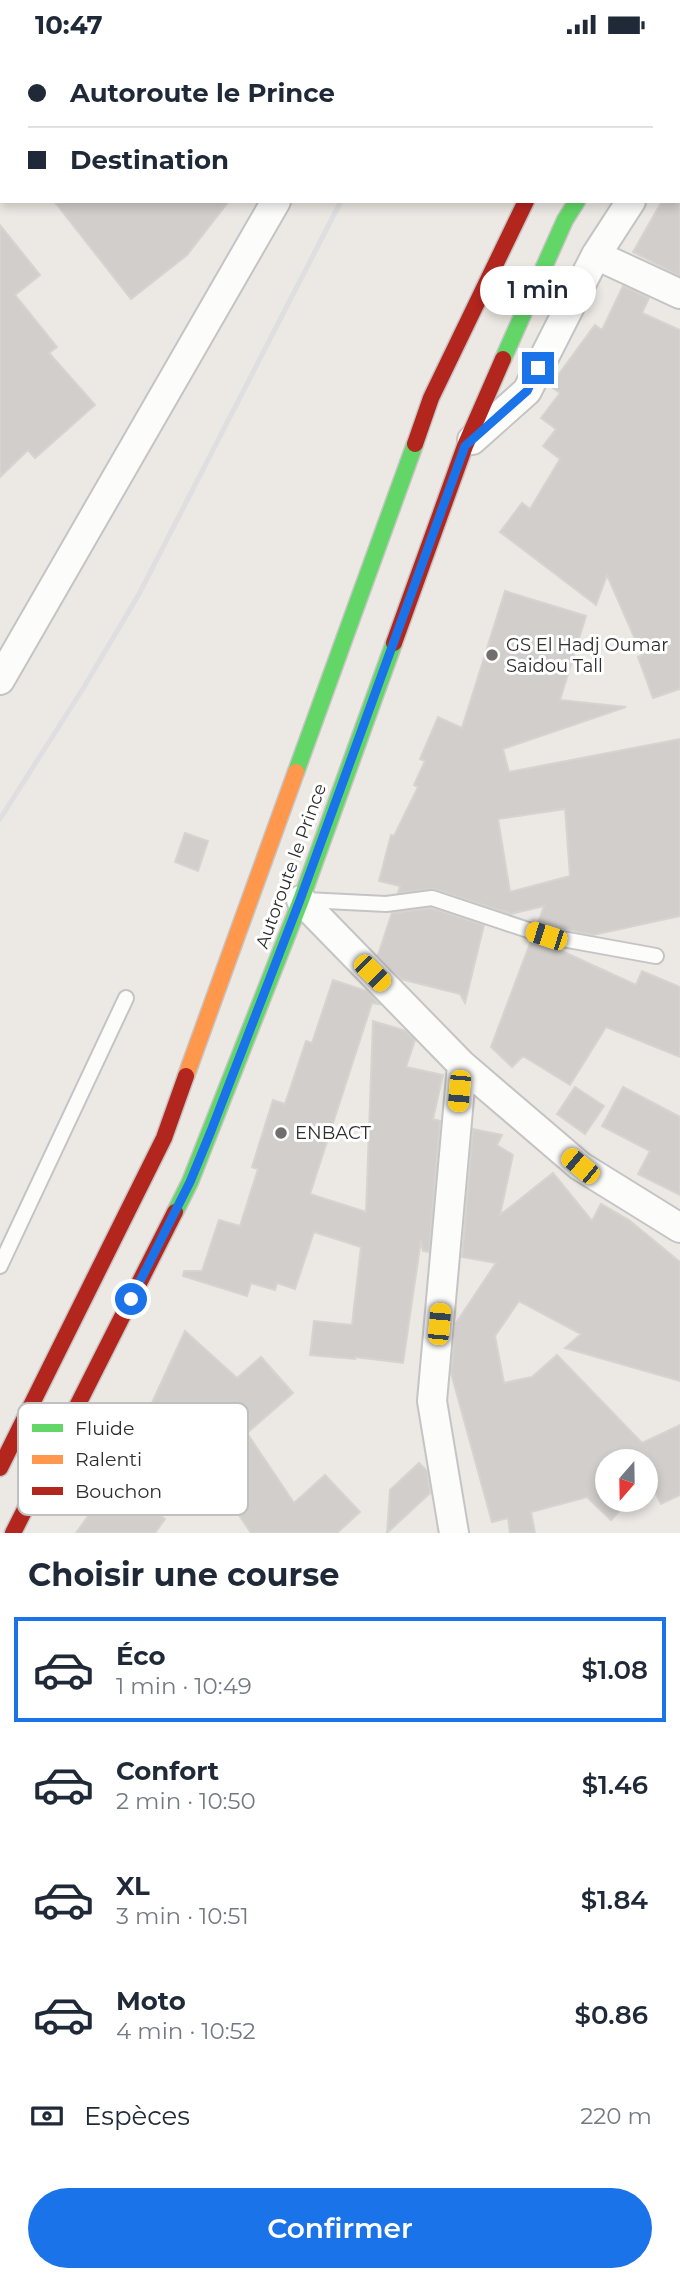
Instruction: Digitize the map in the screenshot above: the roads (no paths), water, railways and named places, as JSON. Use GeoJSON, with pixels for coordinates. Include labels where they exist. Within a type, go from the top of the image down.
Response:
{"type":"FeatureCollection","features":[{"type":"Feature","properties":{"kind":"main road","name":"Autoroute le Prince"},"geometry":{"type":"LineString","coordinates":[[32,1403],[164,1138],[431,398],[525,203]]}},
{"type":"Feature","properties":{"kind":"main road","name":"Autoroute le Prince"},"geometry":{"type":"LineString","coordinates":[[79,1403],[190,1182],[300,900],[465,446],[565,220],[576,203]]}},
{"type":"Feature","properties":{"kind":"main road","name":"Autoroute le Prince"},"geometry":{"type":"LineString","coordinates":[[0,1468],[18,1432]]}},
{"type":"Feature","properties":{"kind":"main road","name":"Autoroute le Prince"},"geometry":{"type":"LineString","coordinates":[[13,1533],[22,1515]]}},
{"type":"Feature","properties":{"kind":"street"},"geometry":{"type":"LineString","coordinates":[[1,675],[275,203]]}},
{"type":"Feature","properties":{"kind":"street"},"geometry":{"type":"LineString","coordinates":[[465,446],[527,391],[597,255],[630,203]]}},
{"type":"Feature","properties":{"kind":"street"},"geometry":{"type":"LineString","coordinates":[[597,255],[680,294]]}},
{"type":"Feature","properties":{"kind":"street"},"geometry":{"type":"LineString","coordinates":[[300,900],[462,1065],[580,1166],[680,1228]]}},
{"type":"Feature","properties":{"kind":"street"},"geometry":{"type":"LineString","coordinates":[[454,1533],[432,1401],[462,1065]]}},
{"type":"Feature","properties":{"kind":"lane"},"geometry":{"type":"LineString","coordinates":[[300,900],[386,904],[432,898],[546,936],[656,956]]}},
{"type":"Feature","properties":{"kind":"lane"},"geometry":{"type":"LineString","coordinates":[[0,1266],[126,998]]}},
{"type":"Feature","properties":{"kind":"railway"},"geometry":{"type":"LineString","coordinates":[[0,819],[139,594],[340,203]]}},
{"type":"Feature","properties":{"kind":"place","name":"GS El Hadj Oumar Saidou Tall"},"geometry":{"type":"Point","coordinates":[492,655]}},
{"type":"Feature","properties":{"kind":"place","name":"ENBACT"},"geometry":{"type":"Point","coordinates":[281,1133]}}]}
